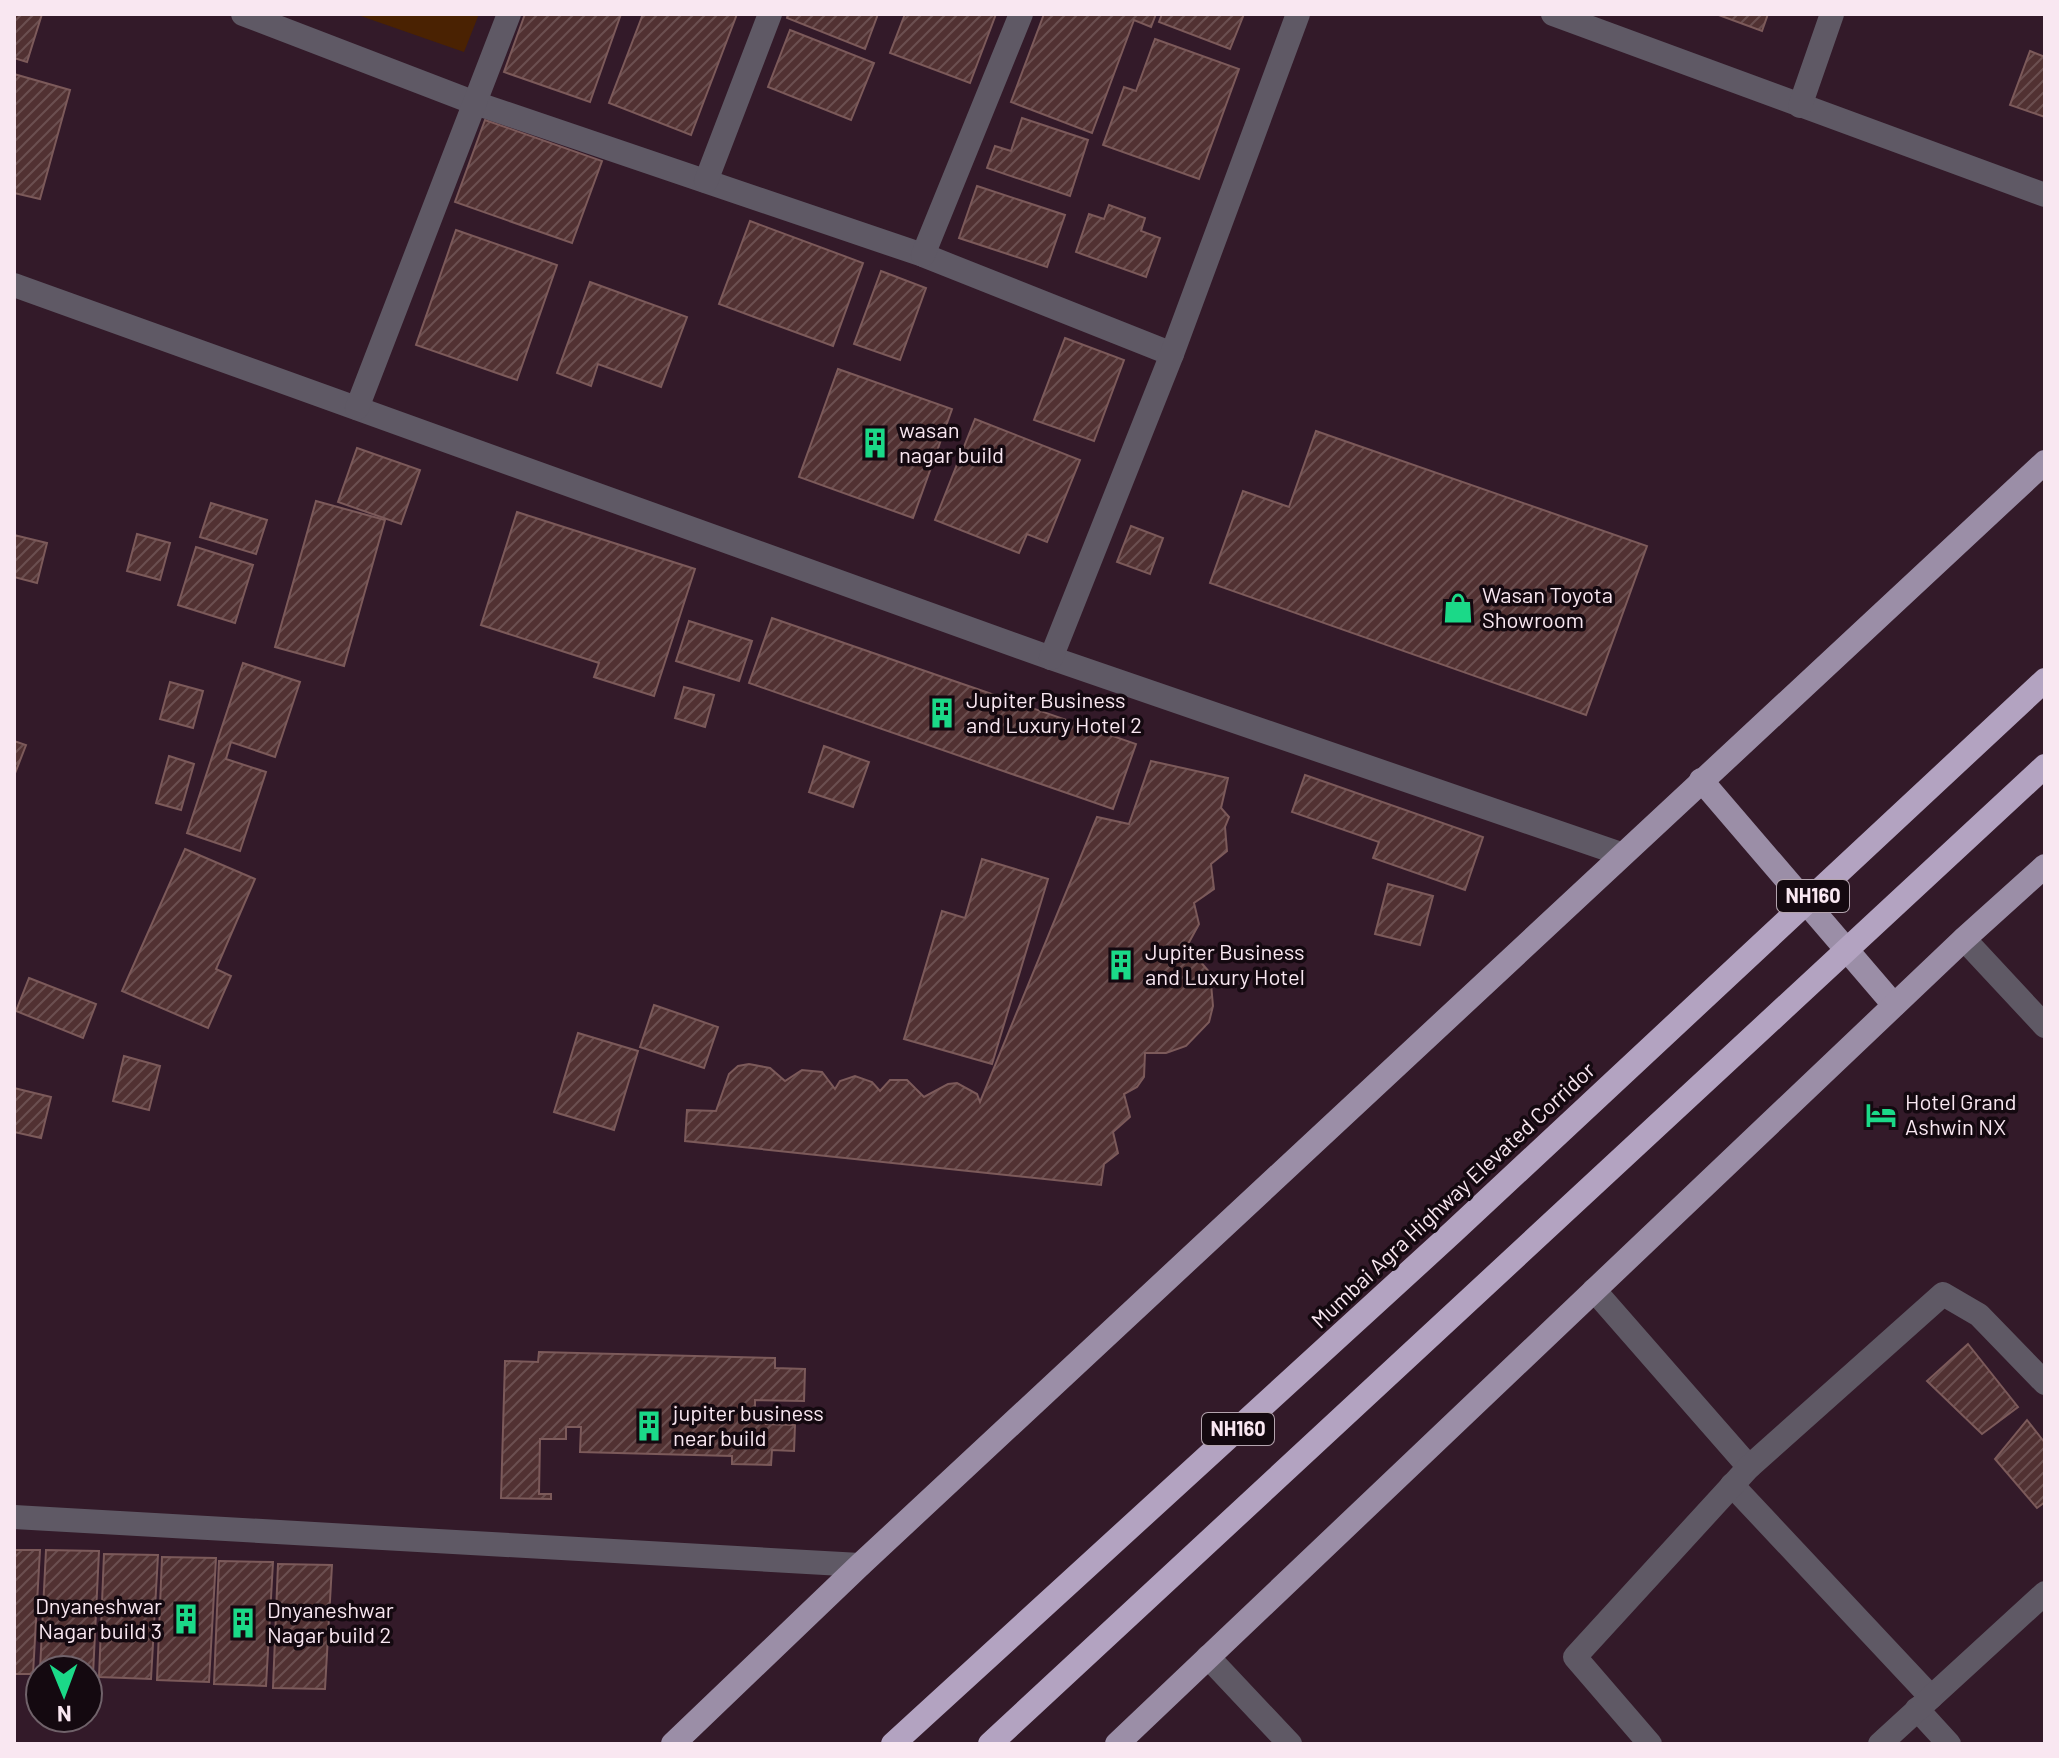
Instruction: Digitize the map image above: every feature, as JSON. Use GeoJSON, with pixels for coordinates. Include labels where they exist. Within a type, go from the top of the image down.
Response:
{"type":"FeatureCollection","features":[{"type":"Feature","properties":{"kind":"highway","name":"Mumbai Agra Highway Elevated Corridor"},"geometry":{"type":"LineString","coordinates":[[893,1744],[1581,1113],[2045,680]]}},
{"type":"Feature","properties":{"kind":"highway","name":"NH160"},"geometry":{"type":"LineString","coordinates":[[990,1744],[2045,766]]}},
{"type":"Feature","properties":{"kind":"main road"},"geometry":{"type":"LineString","coordinates":[[673,1744],[860,1565],[2045,462]]}},
{"type":"Feature","properties":{"kind":"main road"},"geometry":{"type":"LineString","coordinates":[[1701,780],[1894,1005]]}},
{"type":"Feature","properties":{"kind":"main road"},"geometry":{"type":"LineString","coordinates":[[1117,1744],[1894,1005],[2045,866]]}},
{"type":"Feature","properties":{"kind":"street"},"geometry":{"type":"LineString","coordinates":[[243,14],[475,103],[923,255],[1172,354]]}},
{"type":"Feature","properties":{"kind":"street"},"geometry":{"type":"LineString","coordinates":[[357,408],[509,14]]}},
{"type":"Feature","properties":{"kind":"street"},"geometry":{"type":"LineString","coordinates":[[706,181],[770,14]]}},
{"type":"Feature","properties":{"kind":"street"},"geometry":{"type":"LineString","coordinates":[[923,255],[1021,14]]}},
{"type":"Feature","properties":{"kind":"street"},"geometry":{"type":"LineString","coordinates":[[1051,658],[1172,354],[1298,14]]}},
{"type":"Feature","properties":{"kind":"street"},"geometry":{"type":"LineString","coordinates":[[1553,14],[2045,195]]}},
{"type":"Feature","properties":{"kind":"street"},"geometry":{"type":"LineString","coordinates":[[1800,106],[1832,14]]}},
{"type":"Feature","properties":{"kind":"street"},"geometry":{"type":"LineString","coordinates":[[16,294],[357,408],[1051,658],[1621,854]]}},
{"type":"Feature","properties":{"kind":"street"},"geometry":{"type":"LineString","coordinates":[[1964,939],[2045,1026]]}},
{"type":"Feature","properties":{"kind":"street"},"geometry":{"type":"LineString","coordinates":[[1594,1290],[1924,1703],[1949,1744]]}},
{"type":"Feature","properties":{"kind":"street"},"geometry":{"type":"LineString","coordinates":[[1650,1744],[1575,1657],[1740,1476],[1943,1294],[1979,1315],[2045,1383]]}},
{"type":"Feature","properties":{"kind":"street"},"geometry":{"type":"LineString","coordinates":[[14,1517],[860,1565]]}},
{"type":"Feature","properties":{"kind":"street"},"geometry":{"type":"LineString","coordinates":[[1880,1744],[2045,1593]]}},
{"type":"Feature","properties":{"kind":"street"},"geometry":{"type":"LineString","coordinates":[[1208,1657],[1290,1744]]}},
{"type":"Feature","properties":{"kind":"shaded area"},"geometry":{"type":"Polygon","coordinates":[[[355,14],[479,14],[464,52],[355,14]]]}},
{"type":"Feature","properties":{"kind":"building"},"geometry":{"type":"Polygon","coordinates":[[[14,14],[42,14],[27,62],[14,58],[14,14]]]}},
{"type":"Feature","properties":{"kind":"building"},"geometry":{"type":"Polygon","coordinates":[[[525,14],[621,14],[590,102],[504,72],[525,14]]]}},
{"type":"Feature","properties":{"kind":"building"},"geometry":{"type":"Polygon","coordinates":[[[643,14],[737,14],[691,135],[609,103],[643,14]]]}},
{"type":"Feature","properties":{"kind":"building"},"geometry":{"type":"Polygon","coordinates":[[[788,14],[878,14],[865,49],[787,18],[788,14]]]}},
{"type":"Feature","properties":{"kind":"building"},"geometry":{"type":"Polygon","coordinates":[[[905,14],[996,14],[970,83],[890,53],[905,14]]]}},
{"type":"Feature","properties":{"kind":"building"},"geometry":{"type":"Polygon","coordinates":[[[1044,14],[1156,14],[1151,27],[1134,20],[1092,133],[1011,102],[1044,14]]]}},
{"type":"Feature","properties":{"kind":"building"},"geometry":{"type":"Polygon","coordinates":[[[1162,14],[1244,14],[1230,49],[1159,22],[1162,14]]]}},
{"type":"Feature","properties":{"kind":"building"},"geometry":{"type":"Polygon","coordinates":[[[1716,14],[1768,14],[1762,31],[1716,14]]]}},
{"type":"Feature","properties":{"kind":"building"},"geometry":{"type":"Polygon","coordinates":[[[790,30],[874,63],[851,120],[768,87],[790,30]]]}},
{"type":"Feature","properties":{"kind":"building"},"geometry":{"type":"Polygon","coordinates":[[[1155,39],[1239,69],[1199,179],[1103,145],[1124,87],[1136,91],[1155,39]]]}},
{"type":"Feature","properties":{"kind":"building"},"geometry":{"type":"Polygon","coordinates":[[[2030,51],[2045,57],[2045,117],[2010,105],[2030,51]]]}},
{"type":"Feature","properties":{"kind":"building"},"geometry":{"type":"Polygon","coordinates":[[[14,74],[70,90],[40,199],[14,193],[14,74]]]}},
{"type":"Feature","properties":{"kind":"building"},"geometry":{"type":"Polygon","coordinates":[[[1022,118],[1088,140],[1070,196],[987,168],[995,146],[1011,151],[1022,118]]]}},
{"type":"Feature","properties":{"kind":"building"},"geometry":{"type":"Polygon","coordinates":[[[485,120],[602,161],[572,243],[455,202],[485,120]]]}},
{"type":"Feature","properties":{"kind":"building"},"geometry":{"type":"Polygon","coordinates":[[[977,186],[1065,215],[1047,267],[959,238],[977,186]]]}},
{"type":"Feature","properties":{"kind":"building"},"geometry":{"type":"Polygon","coordinates":[[[1109,205],[1145,218],[1141,231],[1160,238],[1146,277],[1076,252],[1089,214],[1104,219],[1109,205]]]}},
{"type":"Feature","properties":{"kind":"building"},"geometry":{"type":"Polygon","coordinates":[[[750,221],[863,263],[833,346],[719,304],[750,221]]]}},
{"type":"Feature","properties":{"kind":"building"},"geometry":{"type":"Polygon","coordinates":[[[456,230],[557,265],[517,380],[416,345],[456,230]]]}},
{"type":"Feature","properties":{"kind":"building","name":"wasan nagar build"},"geometry":{"type":"Polygon","coordinates":[[[881,271],[926,288],[900,360],[854,344],[881,271]]]}},
{"type":"Feature","properties":{"kind":"building"},"geometry":{"type":"Polygon","coordinates":[[[590,282],[687,317],[661,387],[598,364],[591,386],[557,373],[590,282]]]}},
{"type":"Feature","properties":{"kind":"building","name":"wasan nagar build"},"geometry":{"type":"Polygon","coordinates":[[[1065,338],[1124,360],[1094,441],[1034,420],[1065,338]]]}},
{"type":"Feature","properties":{"kind":"building","name":"wasan nagar build"},"geometry":{"type":"Polygon","coordinates":[[[838,369],[952,409],[913,518],[799,477],[838,369]]]}},
{"type":"Feature","properties":{"kind":"building","name":"wasan nagar build"},"geometry":{"type":"Polygon","coordinates":[[[975,419],[1080,460],[1047,542],[1027,534],[1019,553],[935,520],[975,419]]]}},
{"type":"Feature","properties":{"kind":"building"},"geometry":{"type":"Polygon","coordinates":[[[1316,431],[1647,546],[1586,715],[1210,583],[1243,491],[1289,507],[1316,431]]]}},
{"type":"Feature","properties":{"kind":"building"},"geometry":{"type":"Polygon","coordinates":[[[357,448],[420,470],[401,524],[338,502],[357,448]]]}},
{"type":"Feature","properties":{"kind":"building"},"geometry":{"type":"Polygon","coordinates":[[[316,501],[385,520],[344,666],[275,647],[316,501]]]}},
{"type":"Feature","properties":{"kind":"building"},"geometry":{"type":"Polygon","coordinates":[[[211,503],[267,520],[256,554],[200,537],[211,503]]]}},
{"type":"Feature","properties":{"kind":"building"},"geometry":{"type":"Polygon","coordinates":[[[517,512],[695,569],[654,696],[594,677],[599,663],[481,625],[517,512]]]}},
{"type":"Feature","properties":{"kind":"building"},"geometry":{"type":"Polygon","coordinates":[[[1131,526],[1163,538],[1150,574],[1117,562],[1131,526]]]}},
{"type":"Feature","properties":{"kind":"building"},"geometry":{"type":"Polygon","coordinates":[[[137,534],[170,543],[160,580],[127,571],[137,534]]]}},
{"type":"Feature","properties":{"kind":"building"},"geometry":{"type":"Polygon","coordinates":[[[14,535],[47,543],[37,583],[14,577],[14,535]]]}},
{"type":"Feature","properties":{"kind":"building"},"geometry":{"type":"Polygon","coordinates":[[[196,547],[253,565],[235,623],[178,605],[196,547]]]}},
{"type":"Feature","properties":{"kind":"building","name":"Jupiter Business and Luxury Hotel 2"},"geometry":{"type":"Polygon","coordinates":[[[772,618],[1136,744],[1113,809],[749,683],[772,618]]]}},
{"type":"Feature","properties":{"kind":"building"},"geometry":{"type":"Polygon","coordinates":[[[689,621],[752,641],[739,681],[676,661],[689,621]]]}},
{"type":"Feature","properties":{"kind":"building"},"geometry":{"type":"Polygon","coordinates":[[[243,663],[300,682],[275,757],[231,742],[226,759],[266,772],[240,851],[187,833],[243,663]]]}},
{"type":"Feature","properties":{"kind":"building"},"geometry":{"type":"Polygon","coordinates":[[[170,682],[203,691],[193,728],[160,719],[170,682]]]}},
{"type":"Feature","properties":{"kind":"building"},"geometry":{"type":"Polygon","coordinates":[[[684,687],[714,695],[705,727],[675,718],[684,687]]]}},
{"type":"Feature","properties":{"kind":"building"},"geometry":{"type":"Polygon","coordinates":[[[14,741],[26,745],[14,776],[14,741]]]}},
{"type":"Feature","properties":{"kind":"building"},"geometry":{"type":"Polygon","coordinates":[[[824,746],[869,762],[853,807],[809,792],[824,746]]]}},
{"type":"Feature","properties":{"kind":"building"},"geometry":{"type":"Polygon","coordinates":[[[169,756],[194,764],[181,810],[156,803],[169,756]]]}},
{"type":"Feature","properties":{"kind":"building","name":"Jupiter Business and Luxury Hotel"},"geometry":{"type":"Polygon","coordinates":[[[1151,761],[1228,778],[1221,808],[1229,817],[1225,827],[1227,851],[1211,864],[1214,889],[1194,903],[1199,924],[1187,946],[1210,973],[1213,1006],[1209,1022],[1186,1046],[1166,1053],[1145,1053],[1144,1077],[1137,1087],[1124,1094],[1130,1117],[1113,1132],[1118,1153],[1104,1164],[1101,1185],[685,1141],[687,1110],[716,1111],[729,1074],[738,1066],[749,1064],[770,1068],[785,1081],[802,1070],[822,1072],[835,1089],[840,1081],[855,1076],[872,1082],[880,1091],[890,1080],[907,1080],[924,1097],[948,1084],[957,1083],[977,1094],[980,1102],[1097,817],[1129,824],[1151,761]]]}},
{"type":"Feature","properties":{"kind":"building"},"geometry":{"type":"Polygon","coordinates":[[[1305,775],[1483,837],[1465,890],[1373,858],[1379,842],[1292,812],[1305,775]]]}},
{"type":"Feature","properties":{"kind":"building"},"geometry":{"type":"Polygon","coordinates":[[[185,849],[255,879],[216,969],[231,976],[208,1028],[122,991],[185,849]]]}},
{"type":"Feature","properties":{"kind":"building"},"geometry":{"type":"Polygon","coordinates":[[[982,859],[1048,879],[992,1064],[904,1039],[942,911],[965,918],[982,859]]]}},
{"type":"Feature","properties":{"kind":"building"},"geometry":{"type":"Polygon","coordinates":[[[1388,884],[1433,896],[1420,945],[1375,934],[1388,884]]]}},
{"type":"Feature","properties":{"kind":"building"},"geometry":{"type":"Polygon","coordinates":[[[29,978],[96,1004],[83,1038],[16,1011],[29,978]]]}},
{"type":"Feature","properties":{"kind":"building"},"geometry":{"type":"Polygon","coordinates":[[[654,1005],[718,1027],[704,1068],[640,1047],[654,1005]]]}},
{"type":"Feature","properties":{"kind":"building"},"geometry":{"type":"Polygon","coordinates":[[[578,1033],[638,1051],[614,1130],[554,1112],[578,1033]]]}},
{"type":"Feature","properties":{"kind":"building"},"geometry":{"type":"Polygon","coordinates":[[[124,1056],[160,1066],[149,1110],[113,1101],[124,1056]]]}},
{"type":"Feature","properties":{"kind":"building"},"geometry":{"type":"Polygon","coordinates":[[[14,1088],[51,1097],[41,1138],[14,1132],[14,1088]]]}},
{"type":"Feature","properties":{"kind":"building"},"geometry":{"type":"Polygon","coordinates":[[[1968,1344],[2018,1407],[1982,1434],[1927,1381],[1968,1344]]]}},
{"type":"Feature","properties":{"kind":"building","name":"jupiter business near build"},"geometry":{"type":"Polygon","coordinates":[[[539,1352],[775,1358],[775,1368],[805,1369],[804,1401],[755,1400],[755,1414],[767,1414],[766,1424],[795,1425],[794,1451],[772,1450],[771,1465],[732,1464],[732,1456],[580,1452],[581,1427],[566,1427],[566,1439],[540,1439],[539,1494],[551,1494],[551,1499],[501,1498],[505,1361],[538,1362],[539,1352]]]}},
{"type":"Feature","properties":{"kind":"building"},"geometry":{"type":"Polygon","coordinates":[[[2027,1420],[2045,1443],[2045,1502],[2037,1508],[1995,1459],[2027,1420]]]}},
{"type":"Feature","properties":{"kind":"building"},"geometry":{"type":"Polygon","coordinates":[[[14,1550],[40,1550],[34,1654],[24,1654],[24,1674],[14,1674],[14,1550]]]}},
{"type":"Feature","properties":{"kind":"building"},"geometry":{"type":"Polygon","coordinates":[[[46,1550],[99,1551],[94,1654],[41,1654],[46,1550]]]}},
{"type":"Feature","properties":{"kind":"building"},"geometry":{"type":"Polygon","coordinates":[[[104,1554],[158,1555],[151,1679],[104,1677],[104,1654],[100,1654],[104,1554]]]}},
{"type":"Feature","properties":{"kind":"building","name":"Dnyaneshwar Nagar build 3"},"geometry":{"type":"Polygon","coordinates":[[[162,1557],[216,1558],[209,1682],[157,1680],[162,1557]]]}},
{"type":"Feature","properties":{"kind":"building","name":"Dnyaneshwar Nagar build 2"},"geometry":{"type":"Polygon","coordinates":[[[219,1561],[273,1562],[266,1686],[214,1684],[219,1561]]]}},
{"type":"Feature","properties":{"kind":"building"},"geometry":{"type":"Polygon","coordinates":[[[278,1564],[332,1565],[325,1689],[273,1688],[278,1564]]]}},
{"type":"Feature","properties":{"kind":"place","name":"wasan nagar build"},"geometry":{"type":"Point","coordinates":[875,443]}},
{"type":"Feature","properties":{"kind":"place","name":"Wasan Toyota Showroom"},"geometry":{"type":"Point","coordinates":[1458,608]}},
{"type":"Feature","properties":{"kind":"place","name":"Jupiter Business and Luxury Hotel 2"},"geometry":{"type":"Point","coordinates":[942,713]}},
{"type":"Feature","properties":{"kind":"place","name":"Jupiter Business and Luxury Hotel"},"geometry":{"type":"Point","coordinates":[1121,965]}},
{"type":"Feature","properties":{"kind":"place","name":"Hotel Grand Ashwin NX"},"geometry":{"type":"Point","coordinates":[1881,1115]}},
{"type":"Feature","properties":{"kind":"place","name":"jupiter business near build"},"geometry":{"type":"Point","coordinates":[649,1426]}},
{"type":"Feature","properties":{"kind":"place","name":"Dnyaneshwar Nagar build 3"},"geometry":{"type":"Point","coordinates":[186,1619]}},
{"type":"Feature","properties":{"kind":"place","name":"Dnyaneshwar Nagar build 2"},"geometry":{"type":"Point","coordinates":[243,1623]}}]}
